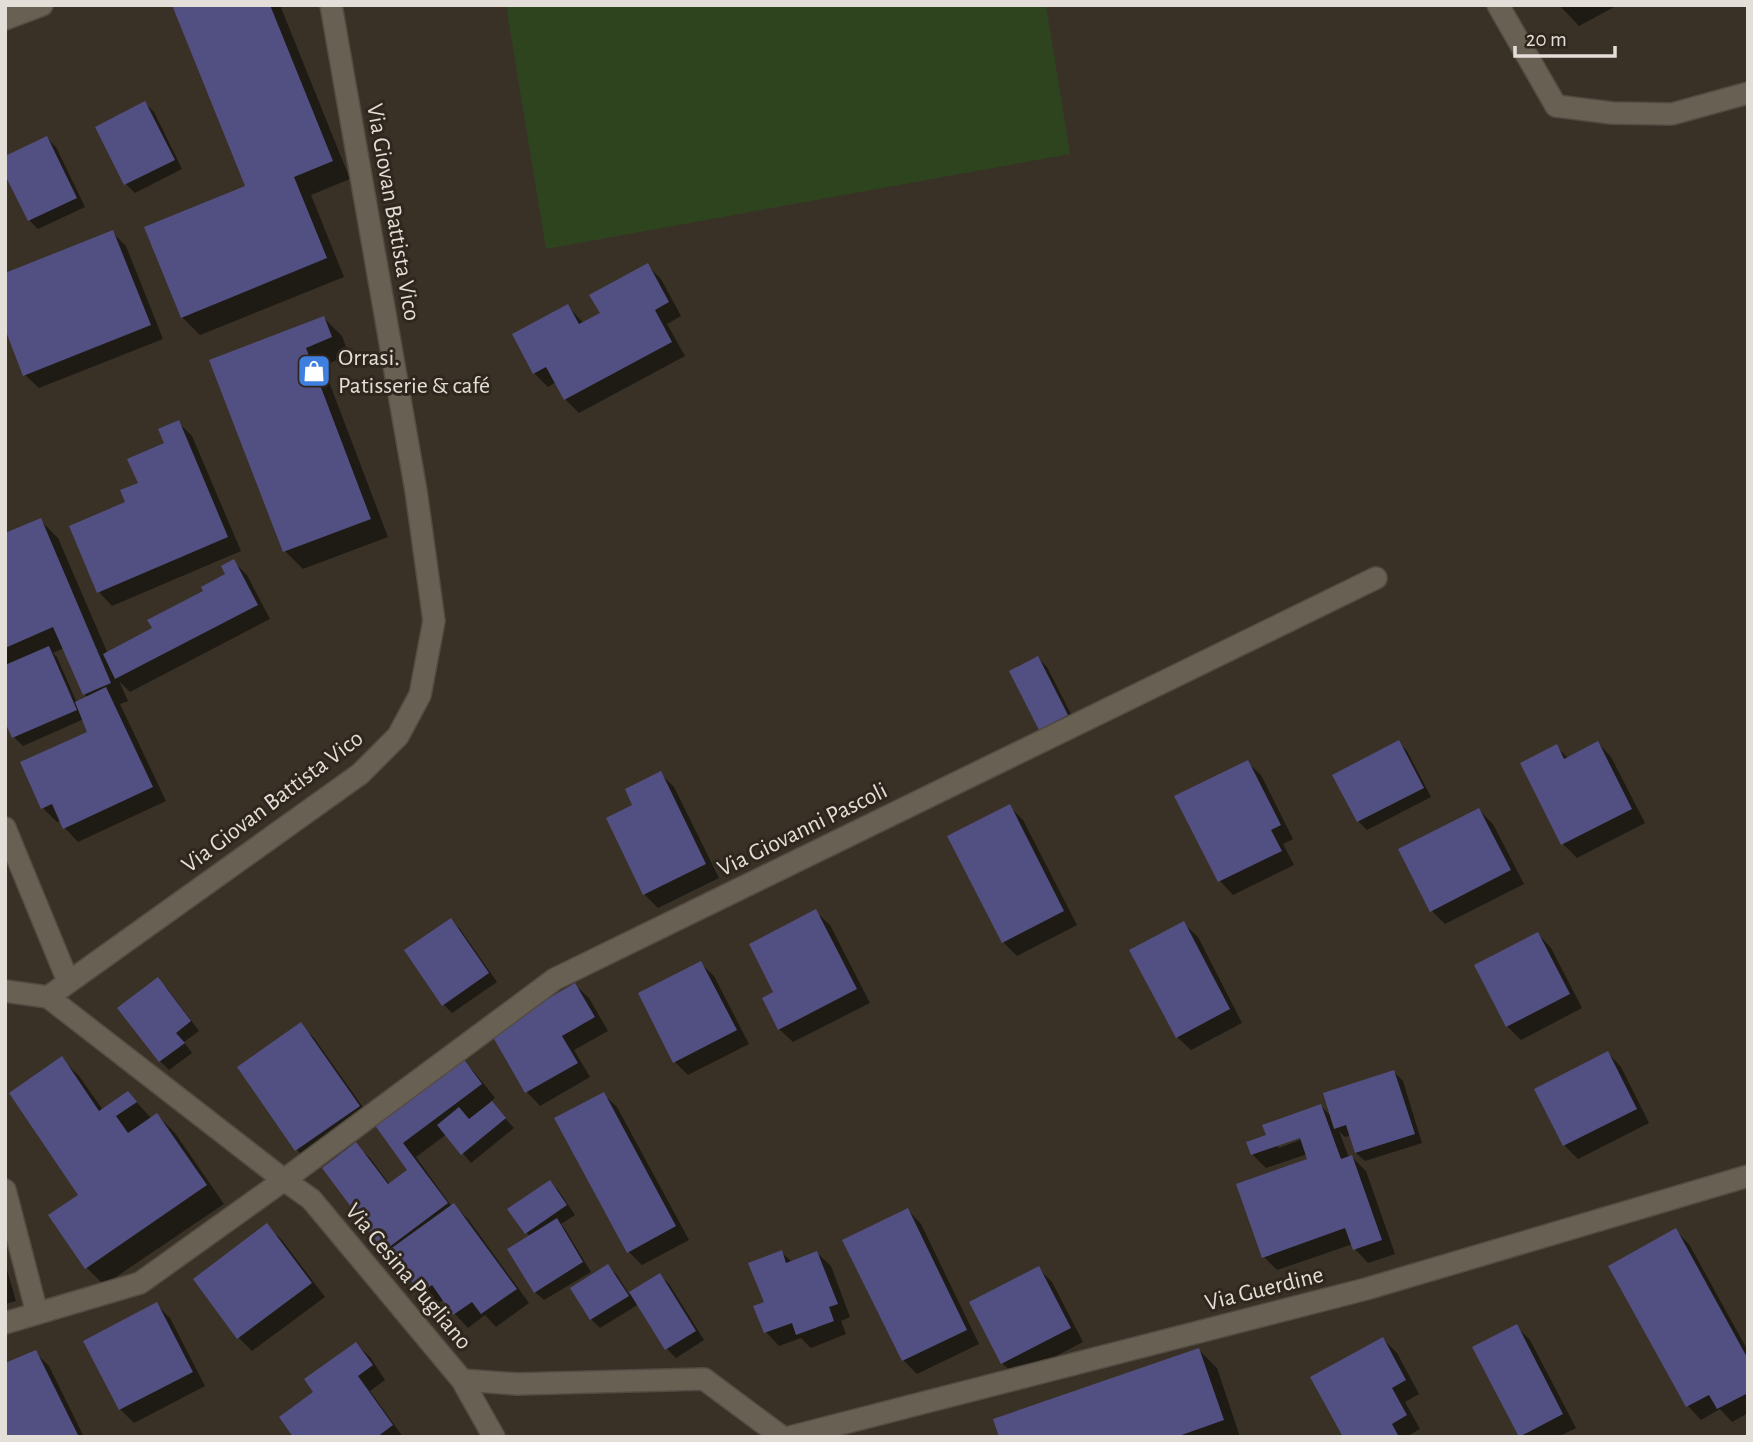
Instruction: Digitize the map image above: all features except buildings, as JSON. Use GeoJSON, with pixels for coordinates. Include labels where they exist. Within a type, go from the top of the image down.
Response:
{"type":"FeatureCollection","features":[{"type":"Feature","properties":{"kind":"street"},"geometry":{"type":"LineString","coordinates":[[5,19],[42,5]]}},
{"type":"Feature","properties":{"kind":"street","name":"Via Giovan Battista Vico"},"geometry":{"type":"LineString","coordinates":[[48,997],[360,775],[398,736],[420,695],[434,621],[416,491],[331,5]]}},
{"type":"Feature","properties":{"kind":"street"},"geometry":{"type":"LineString","coordinates":[[1499,5],[1556,106],[1612,113],[1672,114],[1748,93]]}},
{"type":"Feature","properties":{"kind":"street","name":"Via Giovanni Pascoli"},"geometry":{"type":"LineString","coordinates":[[5,1323],[140,1283],[555,979],[1376,578]]}},
{"type":"Feature","properties":{"kind":"street"},"geometry":{"type":"LineString","coordinates":[[5,828],[68,981]]}},
{"type":"Feature","properties":{"kind":"street"},"geometry":{"type":"LineString","coordinates":[[5,991],[48,997]]}},
{"type":"Feature","properties":{"kind":"street","name":"Via Cesina Pugliano"},"geometry":{"type":"LineString","coordinates":[[48,997],[311,1199],[462,1380],[517,1384],[704,1379],[782,1437]]}},
{"type":"Feature","properties":{"kind":"street","name":"Via Guerdine"},"geometry":{"type":"LineString","coordinates":[[790,1437],[1366,1289],[1748,1175]]}},
{"type":"Feature","properties":{"kind":"street"},"geometry":{"type":"LineString","coordinates":[[5,1190],[37,1313]]}},
{"type":"Feature","properties":{"kind":"street"},"geometry":{"type":"LineString","coordinates":[[462,1380],[494,1437]]}},
{"type":"Feature","properties":{"kind":"green space"},"geometry":{"type":"Polygon","coordinates":[[[506,5],[1046,5],[1070,154],[546,249],[506,5]]]}},
{"type":"Feature","properties":{"kind":"place","name":"Orrasi. Patisserie & café"},"geometry":{"type":"Point","coordinates":[314,371]}}]}
